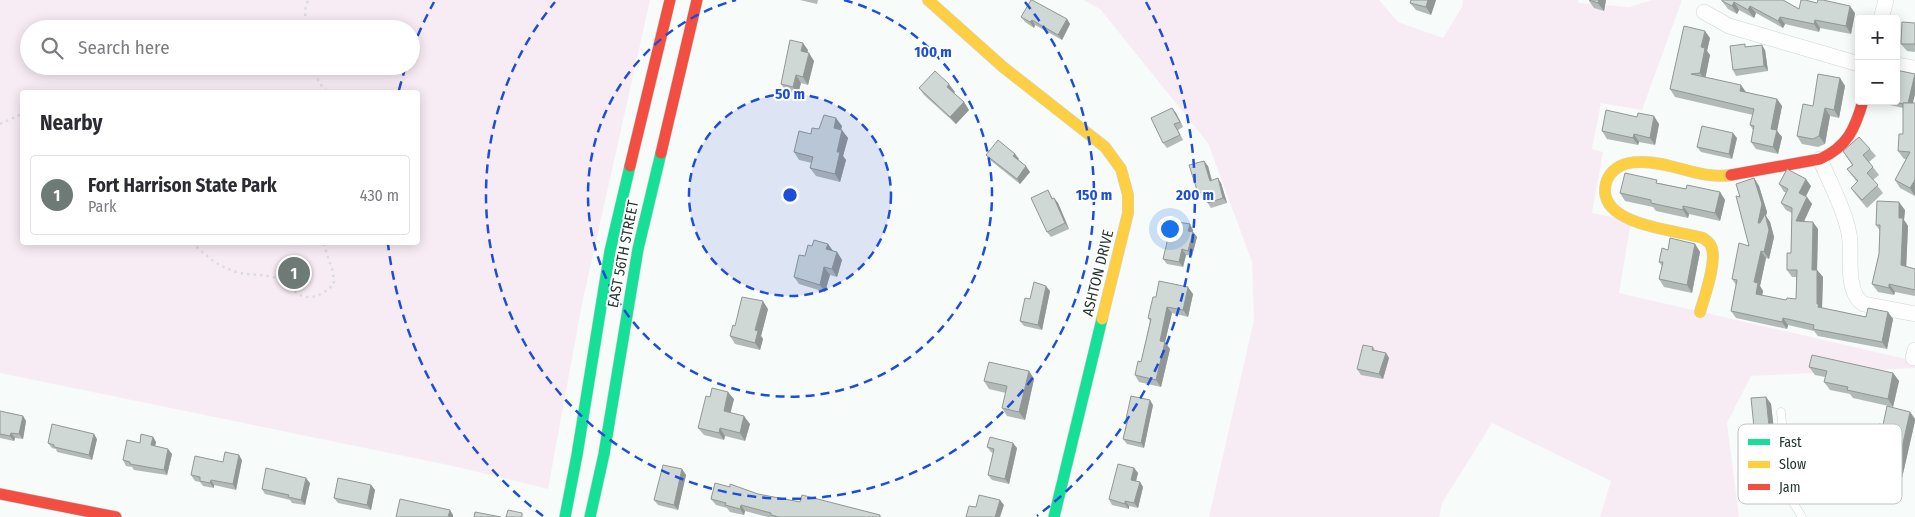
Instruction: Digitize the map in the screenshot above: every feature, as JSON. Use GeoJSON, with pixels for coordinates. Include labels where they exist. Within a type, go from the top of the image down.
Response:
{"type":"FeatureCollection","features":[{"type":"Feature","properties":{"kind":"street","name":"EAST 56TH STREET"},"geometry":{"type":"LineString","coordinates":[[565,517],[610,251],[670,0]]}},
{"type":"Feature","properties":{"kind":"street","name":"EAST 56TH STREET"},"geometry":{"type":"LineString","coordinates":[[590,517],[604,454],[638,249],[697,0]]}},
{"type":"Feature","properties":{"kind":"street","name":"ASHTON DRIVE"},"geometry":{"type":"LineString","coordinates":[[928,0],[1004,67],[1105,147],[1118,162],[1126,180],[1128,213],[1054,517]]}},
{"type":"Feature","properties":{"kind":"street"},"geometry":{"type":"LineString","coordinates":[[1882,15],[1886,0]]}},
{"type":"Feature","properties":{"kind":"street"},"geometry":{"type":"LineString","coordinates":[[1704,12],[1729,26],[1855,63]]}},
{"type":"Feature","properties":{"kind":"street"},"geometry":{"type":"LineString","coordinates":[[1900,66],[1915,68]]}},
{"type":"Feature","properties":{"kind":"street"},"geometry":{"type":"LineString","coordinates":[[1700,312],[1713,255],[1710,244],[1702,237],[1643,224],[1620,214],[1610,205],[1605,197],[1604,188],[1610,174],[1619,166],[1642,162],[1724,176],[1820,158],[1840,148],[1848,139],[1862,105]]}},
{"type":"Feature","properties":{"kind":"street"},"geometry":{"type":"LineString","coordinates":[[1820,158],[1848,230],[1851,280],[1858,299],[1864,304],[1915,314]]}},
{"type":"Feature","properties":{"kind":"street"},"geometry":{"type":"LineString","coordinates":[[0,494],[116,517]]}},
{"type":"Feature","properties":{"kind":"lane"},"geometry":{"type":"LineString","coordinates":[[1780,412],[1781,424]]}},
{"type":"Feature","properties":{"kind":"lane"},"geometry":{"type":"LineString","coordinates":[[1794,504],[1802,517]]}},
{"type":"Feature","properties":{"kind":"path"},"geometry":{"type":"LineString","coordinates":[[306,20],[305,10],[308,0]]}},
{"type":"Feature","properties":{"kind":"path"},"geometry":{"type":"LineString","coordinates":[[317,75],[325,90]]}},
{"type":"Feature","properties":{"kind":"path"},"geometry":{"type":"LineString","coordinates":[[0,124],[20,115]]}},
{"type":"Feature","properties":{"kind":"path"},"geometry":{"type":"LineString","coordinates":[[195,245],[216,263],[238,272],[262,274],[280,280],[295,292],[308,297],[324,293],[334,284],[333,272],[324,245]]}},
{"type":"Feature","properties":{"kind":"shaded area"},"geometry":{"type":"Polygon","coordinates":[[[0,0],[650,0],[582,304],[548,489],[453,466],[0,373],[0,0]]]}},
{"type":"Feature","properties":{"kind":"shaded area"},"geometry":{"type":"Polygon","coordinates":[[[1083,0],[1379,0],[1398,22],[1443,38],[1462,7],[1463,0],[1578,0],[1579,3],[1629,7],[1652,0],[1682,0],[1642,110],[1601,103],[1592,149],[1603,152],[1592,213],[1631,221],[1619,293],[1915,361],[1915,368],[1751,376],[1727,423],[1739,517],[1600,517],[1611,481],[1492,423],[1442,503],[1439,517],[1209,517],[1254,320],[1252,262],[1208,143],[1100,9],[1083,0]]]}},
{"type":"Feature","properties":{"kind":"building"},"geometry":{"type":"Polygon","coordinates":[[[1031,0],[1067,19],[1058,35],[1032,20],[1030,22],[1021,17],[1031,0]]]}},
{"type":"Feature","properties":{"kind":"building"},"geometry":{"type":"Polygon","coordinates":[[[1411,0],[1428,0],[1426,7],[1410,3],[1411,0]]]}},
{"type":"Feature","properties":{"kind":"building"},"geometry":{"type":"Polygon","coordinates":[[[1722,0],[1783,0],[1799,9],[1801,0],[1817,3],[1818,0],[1823,0],[1850,6],[1846,26],[1815,20],[1814,24],[1780,17],[1778,21],[1750,6],[1748,10],[1734,2],[1732,6],[1722,0]]]}},
{"type":"Feature","properties":{"kind":"building"},"geometry":{"type":"Polygon","coordinates":[[[1902,22],[1915,23],[1915,44],[1901,44],[1902,22]]]}},
{"type":"Feature","properties":{"kind":"building"},"geometry":{"type":"Polygon","coordinates":[[[1684,26],[1705,31],[1701,47],[1705,48],[1700,73],[1691,74],[1741,85],[1740,91],[1777,99],[1771,129],[1777,130],[1773,147],[1751,142],[1754,126],[1750,125],[1754,109],[1670,89],[1684,26]]]}},
{"type":"Feature","properties":{"kind":"building"},"geometry":{"type":"Polygon","coordinates":[[[790,40],[803,43],[801,51],[809,53],[803,77],[796,75],[793,87],[781,84],[790,40]]]}},
{"type":"Feature","properties":{"kind":"building"},"geometry":{"type":"Polygon","coordinates":[[[1745,44],[1745,47],[1762,45],[1764,66],[1733,70],[1730,46],[1745,44]]]}},
{"type":"Feature","properties":{"kind":"building"},"geometry":{"type":"Polygon","coordinates":[[[935,71],[949,84],[947,87],[964,102],[950,117],[919,88],[935,71]]]}},
{"type":"Feature","properties":{"kind":"building"},"geometry":{"type":"Polygon","coordinates":[[[1900,71],[1915,74],[1908,103],[1900,103],[1900,71]]]}},
{"type":"Feature","properties":{"kind":"building"},"geometry":{"type":"Polygon","coordinates":[[[1818,74],[1840,78],[1834,110],[1825,108],[1819,136],[1813,139],[1797,136],[1803,104],[1813,106],[1818,74]]]}},
{"type":"Feature","properties":{"kind":"building"},"geometry":{"type":"Polygon","coordinates":[[[1903,103],[1915,103],[1915,180],[1910,188],[1895,180],[1910,152],[1898,151],[1899,134],[1903,134],[1903,103]]]}},
{"type":"Feature","properties":{"kind":"building"},"geometry":{"type":"Polygon","coordinates":[[[1172,108],[1180,122],[1174,124],[1180,135],[1163,143],[1151,118],[1172,108]]]}},
{"type":"Feature","properties":{"kind":"building"},"geometry":{"type":"Polygon","coordinates":[[[1606,110],[1637,117],[1638,113],[1654,116],[1650,138],[1634,134],[1633,138],[1602,131],[1606,110]]]}},
{"type":"Feature","properties":{"kind":"building"},"geometry":{"type":"Polygon","coordinates":[[[824,115],[836,118],[834,128],[842,130],[835,174],[810,168],[813,157],[794,152],[799,131],[811,134],[812,128],[819,129],[824,115]]]}},
{"type":"Feature","properties":{"kind":"building"},"geometry":{"type":"Polygon","coordinates":[[[1702,126],[1733,133],[1729,154],[1697,147],[1702,126]]]}},
{"type":"Feature","properties":{"kind":"building"},"geometry":{"type":"Polygon","coordinates":[[[1859,137],[1870,149],[1863,155],[1873,167],[1867,173],[1878,185],[1862,200],[1851,188],[1858,181],[1847,169],[1853,165],[1843,151],[1859,137]]]}},
{"type":"Feature","properties":{"kind":"building"},"geometry":{"type":"Polygon","coordinates":[[[998,140],[1015,154],[1013,156],[1026,166],[1017,179],[986,155],[998,140]]]}},
{"type":"Feature","properties":{"kind":"building"},"geometry":{"type":"Polygon","coordinates":[[[1204,161],[1210,181],[1218,178],[1223,198],[1208,203],[1204,192],[1198,193],[1189,165],[1204,161]]]}},
{"type":"Feature","properties":{"kind":"building"},"geometry":{"type":"Polygon","coordinates":[[[1787,169],[1806,179],[1799,193],[1807,197],[1796,221],[1813,222],[1812,270],[1817,270],[1818,307],[1866,317],[1868,308],[1888,312],[1882,342],[1813,329],[1814,325],[1783,318],[1782,322],[1731,311],[1737,280],[1732,279],[1739,243],[1749,246],[1736,196],[1740,197],[1736,184],[1754,178],[1762,204],[1758,223],[1760,223],[1765,214],[1769,230],[1764,252],[1761,251],[1754,282],[1758,283],[1756,294],[1786,300],[1787,298],[1796,299],[1797,270],[1787,270],[1787,253],[1791,253],[1792,208],[1781,203],[1788,189],[1779,184],[1787,169]]]}},
{"type":"Feature","properties":{"kind":"building"},"geometry":{"type":"Polygon","coordinates":[[[1625,173],[1657,180],[1656,183],[1686,189],[1687,185],[1720,192],[1715,213],[1683,206],[1683,210],[1651,203],[1651,200],[1620,193],[1625,173]]]}},
{"type":"Feature","properties":{"kind":"building"},"geometry":{"type":"Polygon","coordinates":[[[1048,190],[1052,199],[1054,198],[1065,223],[1047,232],[1031,198],[1048,190]]]}},
{"type":"Feature","properties":{"kind":"building"},"geometry":{"type":"Polygon","coordinates":[[[1877,201],[1899,202],[1899,218],[1903,218],[1901,265],[1915,269],[1915,290],[1889,284],[1889,288],[1872,284],[1879,254],[1880,225],[1876,225],[1877,201]]]}},
{"type":"Feature","properties":{"kind":"building"},"geometry":{"type":"Polygon","coordinates":[[[1178,222],[1190,224],[1188,231],[1193,232],[1188,251],[1182,249],[1179,262],[1163,259],[1169,234],[1175,235],[1178,222]]]}},
{"type":"Feature","properties":{"kind":"building"},"geometry":{"type":"Polygon","coordinates":[[[1670,238],[1695,244],[1687,285],[1659,279],[1663,262],[1659,262],[1662,248],[1668,250],[1670,238]]]}},
{"type":"Feature","properties":{"kind":"building"},"geometry":{"type":"Polygon","coordinates":[[[814,240],[828,244],[826,249],[837,252],[832,269],[824,267],[820,285],[794,277],[799,255],[805,256],[808,245],[812,246],[814,240]]]}},
{"type":"Feature","properties":{"kind":"building"},"geometry":{"type":"Polygon","coordinates":[[[1159,281],[1188,287],[1183,310],[1167,307],[1160,341],[1165,342],[1156,380],[1135,375],[1138,361],[1141,362],[1151,319],[1148,318],[1153,297],[1156,297],[1159,281]]]}},
{"type":"Feature","properties":{"kind":"building"},"geometry":{"type":"Polygon","coordinates":[[[1034,282],[1046,286],[1038,325],[1020,321],[1025,298],[1030,299],[1034,282]]]}},
{"type":"Feature","properties":{"kind":"building"},"geometry":{"type":"Polygon","coordinates":[[[742,297],[763,301],[755,330],[758,331],[755,343],[730,336],[733,325],[735,326],[742,297]]]}},
{"type":"Feature","properties":{"kind":"building"},"geometry":{"type":"Polygon","coordinates":[[[1363,345],[1373,347],[1372,350],[1386,353],[1379,374],[1357,369],[1363,345]]]}},
{"type":"Feature","properties":{"kind":"building"},"geometry":{"type":"Polygon","coordinates":[[[1812,355],[1893,373],[1888,399],[1847,390],[1848,387],[1824,382],[1827,371],[1809,367],[1812,355]]]}},
{"type":"Feature","properties":{"kind":"building"},"geometry":{"type":"Polygon","coordinates":[[[989,362],[1029,371],[1019,412],[1002,408],[1007,386],[984,381],[989,362]]]}},
{"type":"Feature","properties":{"kind":"building"},"geometry":{"type":"Polygon","coordinates":[[[712,388],[728,392],[724,411],[744,416],[740,433],[720,428],[719,433],[698,428],[706,396],[710,397],[712,388]]]}},
{"type":"Feature","properties":{"kind":"building"},"geometry":{"type":"Polygon","coordinates":[[[1131,396],[1150,400],[1141,443],[1123,439],[1131,396]]]}},
{"type":"Feature","properties":{"kind":"building"},"geometry":{"type":"Polygon","coordinates":[[[1766,397],[1769,424],[1754,424],[1751,398],[1766,397]]]}},
{"type":"Feature","properties":{"kind":"building"},"geometry":{"type":"Polygon","coordinates":[[[1887,406],[1910,412],[1902,448],[1902,424],[1883,424],[1887,406]]]}},
{"type":"Feature","properties":{"kind":"building"},"geometry":{"type":"Polygon","coordinates":[[[0,411],[23,416],[19,434],[11,433],[10,436],[0,434],[0,411]]]}},
{"type":"Feature","properties":{"kind":"building"},"geometry":{"type":"Polygon","coordinates":[[[52,424],[94,434],[89,455],[54,447],[54,445],[48,443],[52,424]]]}},
{"type":"Feature","properties":{"kind":"building"},"geometry":{"type":"Polygon","coordinates":[[[141,434],[153,437],[151,445],[168,449],[164,470],[130,464],[130,462],[123,460],[127,440],[140,443],[141,434]]]}},
{"type":"Feature","properties":{"kind":"building"},"geometry":{"type":"Polygon","coordinates":[[[990,437],[1013,443],[1005,479],[988,475],[994,449],[987,447],[990,437]]]}},
{"type":"Feature","properties":{"kind":"building"},"geometry":{"type":"Polygon","coordinates":[[[225,452],[239,455],[233,484],[211,480],[210,483],[200,481],[200,477],[191,475],[195,456],[223,462],[225,452]]]}},
{"type":"Feature","properties":{"kind":"building"},"geometry":{"type":"Polygon","coordinates":[[[1118,464],[1134,468],[1131,480],[1140,482],[1134,503],[1125,501],[1125,504],[1109,499],[1118,464]]]}},
{"type":"Feature","properties":{"kind":"building"},"geometry":{"type":"Polygon","coordinates":[[[663,465],[682,469],[674,505],[654,500],[663,465]]]}},
{"type":"Feature","properties":{"kind":"building"},"geometry":{"type":"Polygon","coordinates":[[[266,468],[306,478],[301,500],[288,497],[289,495],[262,489],[266,468]]]}},
{"type":"Feature","properties":{"kind":"building"},"geometry":{"type":"Polygon","coordinates":[[[338,478],[371,485],[367,505],[334,498],[338,478]]]}},
{"type":"Feature","properties":{"kind":"building"},"geometry":{"type":"Polygon","coordinates":[[[715,483],[730,487],[730,484],[758,494],[800,502],[802,495],[880,515],[880,517],[779,517],[741,505],[740,509],[711,499],[715,483]]]}},
{"type":"Feature","properties":{"kind":"building"},"geometry":{"type":"Polygon","coordinates":[[[979,495],[1000,500],[995,517],[966,517],[969,506],[976,507],[979,495]]]}},
{"type":"Feature","properties":{"kind":"building"},"geometry":{"type":"Polygon","coordinates":[[[400,499],[450,510],[448,517],[396,517],[400,499]]]}},
{"type":"Feature","properties":{"kind":"building"},"geometry":{"type":"Polygon","coordinates":[[[508,510],[522,513],[522,517],[506,517],[508,510]]]}},
{"type":"Feature","properties":{"kind":"building"},"geometry":{"type":"Polygon","coordinates":[[[475,512],[501,517],[474,517],[475,512]]]}},
{"type":"Feature","properties":{"kind":"traffic: fast"},"geometry":{"type":"LineString","coordinates":[[590,517],[604,454],[638,249],[661,153]]}},
{"type":"Feature","properties":{"kind":"traffic: fast"},"geometry":{"type":"LineString","coordinates":[[565,517],[610,251],[630,166]]}},
{"type":"Feature","properties":{"kind":"traffic: fast"},"geometry":{"type":"LineString","coordinates":[[1054,517],[1102,319]]}},
{"type":"Feature","properties":{"kind":"traffic: slow"},"geometry":{"type":"LineString","coordinates":[[928,0],[1003,67],[1105,147],[1121,169],[1128,195],[1128,213],[1102,319]]}},
{"type":"Feature","properties":{"kind":"traffic: slow"},"geometry":{"type":"LineString","coordinates":[[1700,312],[1712,269],[1713,252],[1710,244],[1703,238],[1645,225],[1618,212],[1609,203],[1605,192],[1606,183],[1618,167],[1635,162],[1652,162],[1708,175],[1731,175]]}},
{"type":"Feature","properties":{"kind":"traffic: jam"},"geometry":{"type":"LineString","coordinates":[[630,166],[670,0]]}},
{"type":"Feature","properties":{"kind":"traffic: jam"},"geometry":{"type":"LineString","coordinates":[[661,153],[697,0]]}},
{"type":"Feature","properties":{"kind":"traffic: jam"},"geometry":{"type":"LineString","coordinates":[[1731,175],[1820,159],[1837,149],[1849,136],[1862,105]]}},
{"type":"Feature","properties":{"kind":"traffic: jam"},"geometry":{"type":"LineString","coordinates":[[0,494],[116,517]]}},
{"type":"Feature","properties":{"kind":"place","name":"Fort Harrison State Park"},"geometry":{"type":"Point","coordinates":[294,273]}}]}
